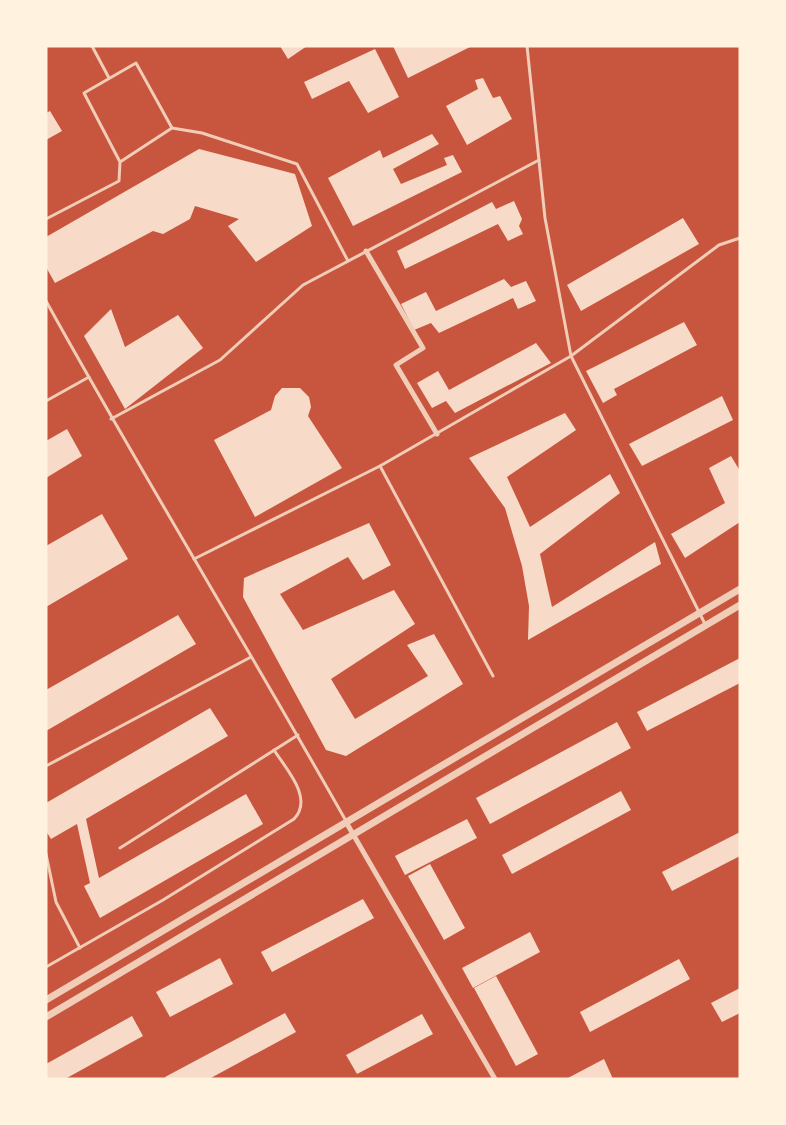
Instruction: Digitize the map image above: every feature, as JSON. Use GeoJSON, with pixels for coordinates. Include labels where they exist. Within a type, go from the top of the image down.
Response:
{"type":"FeatureCollection","features":[{"type":"Feature","properties":{"kind":"street"},"geometry":{"type":"LineString","coordinates":[[366,252],[423,348],[396,365],[437,434]]}},
{"type":"Feature","properties":{"kind":"street"},"geometry":{"type":"LineString","coordinates":[[46,1000],[740,589]]}},
{"type":"Feature","properties":{"kind":"street"},"geometry":{"type":"LineString","coordinates":[[46,1017],[740,605]]}},
{"type":"Feature","properties":{"kind":"street"},"geometry":{"type":"LineString","coordinates":[[346,822],[496,1079]]}},
{"type":"Feature","properties":{"kind":"lane"},"geometry":{"type":"LineString","coordinates":[[92,46],[109,78]]}},
{"type":"Feature","properties":{"kind":"lane"},"geometry":{"type":"LineString","coordinates":[[527,46],[545,218],[571,356],[706,625]]}},
{"type":"Feature","properties":{"kind":"lane"},"geometry":{"type":"LineString","coordinates":[[46,219],[119,181],[120,162],[84,93],[136,63],[172,128]]}},
{"type":"Feature","properties":{"kind":"lane"},"geometry":{"type":"LineString","coordinates":[[120,162],[172,128],[202,133],[297,164],[348,261]]}},
{"type":"Feature","properties":{"kind":"lane"},"geometry":{"type":"LineString","coordinates":[[111,420],[220,360],[303,284],[539,160]]}},
{"type":"Feature","properties":{"kind":"lane"},"geometry":{"type":"LineString","coordinates":[[194,559],[380,466],[571,356],[719,244],[740,238]]}},
{"type":"Feature","properties":{"kind":"lane"},"geometry":{"type":"LineString","coordinates":[[46,301],[111,420],[298,735],[346,822]]}},
{"type":"Feature","properties":{"kind":"lane"},"geometry":{"type":"LineString","coordinates":[[46,401],[88,377]]}},
{"type":"Feature","properties":{"kind":"lane"},"geometry":{"type":"LineString","coordinates":[[380,466],[493,676]]}},
{"type":"Feature","properties":{"kind":"lane"},"geometry":{"type":"LineString","coordinates":[[46,766],[251,657]]}},
{"type":"Feature","properties":{"kind":"lane"},"geometry":{"type":"LineString","coordinates":[[120,848],[298,735]]}},
{"type":"Feature","properties":{"kind":"lane"},"geometry":{"type":"LineString","coordinates":[[46,967],[163,900],[294,819],[300,813],[301,794],[274,750]]}},
{"type":"Feature","properties":{"kind":"lane"},"geometry":{"type":"LineString","coordinates":[[46,854],[54,897],[80,948]]}},
{"type":"Feature","properties":{"kind":"building"},"geometry":{"type":"Polygon","coordinates":[[[280,46],[307,46],[288,59],[280,46]]]}},
{"type":"Feature","properties":{"kind":"building"},"geometry":{"type":"Polygon","coordinates":[[[393,46],[472,46],[408,78],[393,46]]]}},
{"type":"Feature","properties":{"kind":"building"},"geometry":{"type":"Polygon","coordinates":[[[375,49],[399,97],[368,113],[349,81],[312,99],[304,82],[375,49]]]}},
{"type":"Feature","properties":{"kind":"building"},"geometry":{"type":"Polygon","coordinates":[[[483,78],[493,98],[500,96],[512,119],[467,145],[446,106],[478,89],[475,80],[483,78]]]}},
{"type":"Feature","properties":{"kind":"building"},"geometry":{"type":"Polygon","coordinates":[[[50,111],[62,131],[46,140],[46,113],[50,111]]]}},
{"type":"Feature","properties":{"kind":"building"},"geometry":{"type":"Polygon","coordinates":[[[432,134],[439,144],[393,169],[401,184],[447,165],[444,158],[453,155],[462,172],[353,226],[328,178],[380,150],[383,158],[432,134]]]}},
{"type":"Feature","properties":{"kind":"building"},"geometry":{"type":"Polygon","coordinates":[[[199,149],[295,174],[312,226],[256,262],[228,226],[239,219],[195,206],[190,219],[163,234],[153,231],[55,283],[46,267],[46,237],[199,149]]]}},
{"type":"Feature","properties":{"kind":"building"},"geometry":{"type":"Polygon","coordinates":[[[514,201],[522,219],[519,226],[523,234],[508,241],[498,224],[405,269],[397,251],[492,202],[496,209],[514,201]]]}},
{"type":"Feature","properties":{"kind":"building"},"geometry":{"type":"Polygon","coordinates":[[[683,218],[699,244],[581,311],[567,285],[683,218]]]}},
{"type":"Feature","properties":{"kind":"building"},"geometry":{"type":"Polygon","coordinates":[[[504,279],[511,287],[526,281],[536,301],[518,309],[513,298],[439,333],[431,323],[414,330],[401,304],[426,292],[436,311],[504,279]]]}},
{"type":"Feature","properties":{"kind":"building"},"geometry":{"type":"Polygon","coordinates":[[[111,309],[125,347],[178,315],[203,348],[125,409],[84,336],[111,309]]]}},
{"type":"Feature","properties":{"kind":"building"},"geometry":{"type":"Polygon","coordinates":[[[684,322],[697,345],[614,389],[617,395],[603,403],[586,371],[684,322]]]}},
{"type":"Feature","properties":{"kind":"building"},"geometry":{"type":"Polygon","coordinates":[[[536,343],[551,363],[455,413],[446,401],[432,408],[417,383],[438,371],[449,390],[536,343]]]}},
{"type":"Feature","properties":{"kind":"building"},"geometry":{"type":"Polygon","coordinates":[[[282,388],[300,388],[309,397],[311,407],[308,416],[342,468],[255,517],[214,440],[271,410],[275,396],[282,388]]]}},
{"type":"Feature","properties":{"kind":"building"},"geometry":{"type":"Polygon","coordinates":[[[722,396],[733,420],[642,466],[629,444],[722,396]]]}},
{"type":"Feature","properties":{"kind":"building"},"geometry":{"type":"Polygon","coordinates":[[[565,413],[576,430],[507,477],[530,527],[610,474],[620,493],[540,554],[552,607],[655,542],[661,564],[528,640],[529,606],[522,566],[505,508],[469,458],[565,413]]]}},
{"type":"Feature","properties":{"kind":"building"},"geometry":{"type":"Polygon","coordinates":[[[67,429],[82,456],[46,478],[46,441],[67,429]]]}},
{"type":"Feature","properties":{"kind":"building"},"geometry":{"type":"Polygon","coordinates":[[[731,456],[740,471],[740,522],[685,558],[671,534],[725,503],[709,468],[731,456]]]}},
{"type":"Feature","properties":{"kind":"building"},"geometry":{"type":"Polygon","coordinates":[[[102,514],[128,559],[46,607],[46,546],[102,514]]]}},
{"type":"Feature","properties":{"kind":"building"},"geometry":{"type":"Polygon","coordinates":[[[369,523],[391,565],[363,580],[348,557],[280,594],[303,630],[394,590],[415,624],[331,679],[355,719],[428,676],[407,645],[434,634],[463,684],[346,756],[326,750],[243,597],[244,578],[369,523]]]}},
{"type":"Feature","properties":{"kind":"building"},"geometry":{"type":"Polygon","coordinates":[[[178,615],[196,644],[46,731],[46,690],[178,615]]]}},
{"type":"Feature","properties":{"kind":"building"},"geometry":{"type":"Polygon","coordinates":[[[740,658],[740,683],[647,731],[637,712],[740,658]]]}},
{"type":"Feature","properties":{"kind":"building"},"geometry":{"type":"Polygon","coordinates":[[[210,708],[228,736],[86,819],[99,878],[246,794],[263,824],[100,918],[84,886],[90,883],[77,824],[51,839],[46,831],[46,803],[210,708]]]}},
{"type":"Feature","properties":{"kind":"building"},"geometry":{"type":"Polygon","coordinates":[[[617,722],[631,748],[490,824],[476,798],[617,722]]]}},
{"type":"Feature","properties":{"kind":"building"},"geometry":{"type":"Polygon","coordinates":[[[621,791],[631,810],[512,874],[502,855],[621,791]]]}},
{"type":"Feature","properties":{"kind":"building"},"geometry":{"type":"Polygon","coordinates":[[[467,819],[477,838],[405,875],[395,856],[467,819]]]}},
{"type":"Feature","properties":{"kind":"building"},"geometry":{"type":"Polygon","coordinates":[[[740,832],[740,856],[672,891],[662,872],[740,832]]]}},
{"type":"Feature","properties":{"kind":"building"},"geometry":{"type":"Polygon","coordinates":[[[430,864],[465,928],[444,940],[408,876],[430,864]]]}},
{"type":"Feature","properties":{"kind":"building"},"geometry":{"type":"Polygon","coordinates":[[[363,899],[374,918],[272,972],[261,952],[363,899]]]}},
{"type":"Feature","properties":{"kind":"building"},"geometry":{"type":"Polygon","coordinates":[[[530,932],[540,952],[473,988],[462,968],[530,932]]]}},
{"type":"Feature","properties":{"kind":"building"},"geometry":{"type":"Polygon","coordinates":[[[220,958],[233,984],[170,1017],[156,992],[220,958]]]}},
{"type":"Feature","properties":{"kind":"building"},"geometry":{"type":"Polygon","coordinates":[[[679,959],[690,979],[590,1032],[580,1012],[679,959]]]}},
{"type":"Feature","properties":{"kind":"building"},"geometry":{"type":"Polygon","coordinates":[[[496,976],[538,1054],[516,1066],[474,988],[496,976]]]}},
{"type":"Feature","properties":{"kind":"building"},"geometry":{"type":"Polygon","coordinates":[[[740,988],[740,1013],[722,1022],[711,1003],[740,988]]]}},
{"type":"Feature","properties":{"kind":"building"},"geometry":{"type":"Polygon","coordinates":[[[285,1013],[296,1032],[209,1079],[166,1079],[165,1077],[285,1013]]]}},
{"type":"Feature","properties":{"kind":"building"},"geometry":{"type":"Polygon","coordinates":[[[422,1014],[433,1034],[357,1074],[346,1055],[422,1014]]]}},
{"type":"Feature","properties":{"kind":"building"},"geometry":{"type":"Polygon","coordinates":[[[132,1016],[143,1036],[65,1079],[46,1079],[46,1064],[132,1016]]]}},
{"type":"Feature","properties":{"kind":"building"},"geometry":{"type":"Polygon","coordinates":[[[604,1059],[613,1079],[566,1079],[604,1059]]]}}]}
